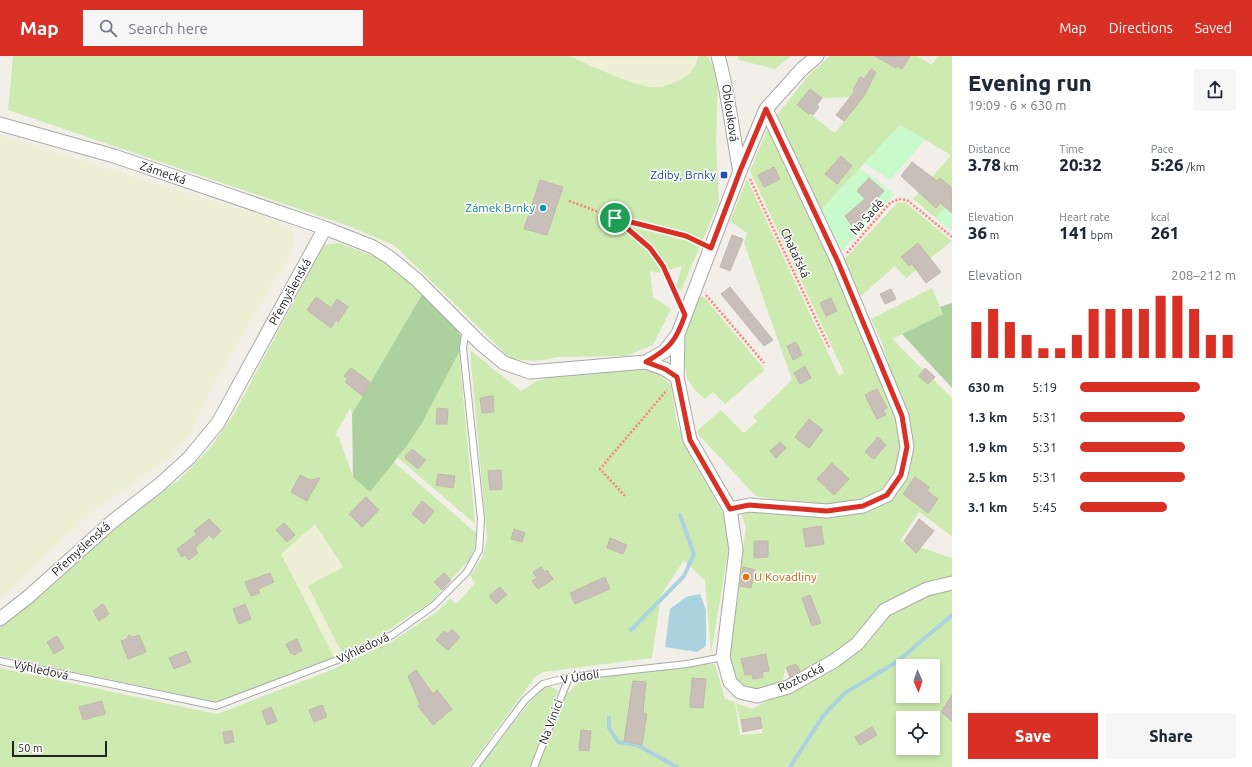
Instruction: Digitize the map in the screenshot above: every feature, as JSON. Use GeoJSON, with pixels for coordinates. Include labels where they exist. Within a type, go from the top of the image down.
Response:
{"type":"FeatureCollection","features":[{"type":"Feature","properties":{"kind":"street","name":"Oblouková"},"geometry":{"type":"LineString","coordinates":[[718,56],[726,84],[732,133],[740,171]]}},
{"type":"Feature","properties":{"kind":"street"},"geometry":{"type":"LineString","coordinates":[[325,228],[389,257],[417,280],[504,363],[530,372],[646,362],[665,351],[678,334],[740,171],[766,109],[801,70],[817,56]]}},
{"type":"Feature","properties":{"kind":"street"},"geometry":{"type":"LineString","coordinates":[[678,334],[677,377],[690,440],[730,509],[749,505],[827,511],[863,506],[887,495],[901,475],[907,447],[902,416],[838,262],[766,109]]}},
{"type":"Feature","properties":{"kind":"street","name":"Zámecká"},"geometry":{"type":"LineString","coordinates":[[0,124],[114,156],[325,228]]}},
{"type":"Feature","properties":{"kind":"street","name":"Přemyšlenská"},"geometry":{"type":"LineString","coordinates":[[0,619],[28,597],[113,521],[158,486],[190,458],[218,423],[325,228]]}},
{"type":"Feature","properties":{"kind":"street"},"geometry":{"type":"LineString","coordinates":[[646,362],[665,369],[677,377]]}},
{"type":"Feature","properties":{"kind":"street","name":"Roztocká"},"geometry":{"type":"LineString","coordinates":[[730,509],[736,550],[723,657],[730,682],[740,692],[757,696],[788,687],[834,661],[857,644],[885,610],[927,589],[952,583]]}},
{"type":"Feature","properties":{"kind":"lane","name":"Výhledová"},"geometry":{"type":"LineString","coordinates":[[0,661],[216,706],[340,659],[392,635],[433,606],[467,572],[479,550],[481,519],[463,348],[466,328]]}},
{"type":"Feature","properties":{"kind":"lane","name":"V Údolí"},"geometry":{"type":"LineString","coordinates":[[475,767],[525,700],[543,684],[569,677],[687,664],[723,657]]}},
{"type":"Feature","properties":{"kind":"lane","name":"Na Vinici"},"geometry":{"type":"LineString","coordinates":[[534,767],[569,677]]}},
{"type":"Feature","properties":{"kind":"path","name":"Chatařská"},"geometry":{"type":"LineString","coordinates":[[740,171],[748,176],[829,347]]}},
{"type":"Feature","properties":{"kind":"path","name":"Na Sadě"},"geometry":{"type":"LineString","coordinates":[[838,262],[890,203],[899,199],[907,200],[952,236]]}},
{"type":"Feature","properties":{"kind":"path"},"geometry":{"type":"LineString","coordinates":[[569,201],[615,218],[686,236],[711,248]]}},
{"type":"Feature","properties":{"kind":"path"},"geometry":{"type":"LineString","coordinates":[[615,218],[650,248],[663,266],[685,315]]}},
{"type":"Feature","properties":{"kind":"path"},"geometry":{"type":"LineString","coordinates":[[697,284],[764,363]]}},
{"type":"Feature","properties":{"kind":"path"},"geometry":{"type":"LineString","coordinates":[[625,496],[600,469],[659,401],[677,377]]}},
{"type":"Feature","properties":{"kind":"green space"},"geometry":{"type":"Polygon","coordinates":[[[13,56],[569,56],[625,80],[637,84],[659,87],[683,78],[693,70],[698,56],[708,56],[718,77],[716,142],[719,206],[717,206],[681,291],[676,287],[682,266],[658,273],[650,271],[653,297],[671,309],[653,345],[626,356],[559,357],[534,361],[511,359],[394,245],[346,225],[8,110],[13,56]]]}},
{"type":"Feature","properties":{"kind":"green space"},"geometry":{"type":"Polygon","coordinates":[[[569,56],[697,56],[690,74],[679,81],[656,87],[642,86],[569,56]]]}},
{"type":"Feature","properties":{"kind":"green space"},"geometry":{"type":"Polygon","coordinates":[[[737,56],[791,56],[775,69],[739,60],[737,56]]]}},
{"type":"Feature","properties":{"kind":"green space"},"geometry":{"type":"Polygon","coordinates":[[[830,56],[917,56],[932,65],[938,56],[952,56],[952,199],[936,218],[913,199],[951,155],[900,125],[820,211],[778,122],[777,115],[809,75],[830,56]],[[810,88],[798,105],[835,133],[858,102],[850,97],[822,98],[810,88]]]}},
{"type":"Feature","properties":{"kind":"green space"},"geometry":{"type":"Polygon","coordinates":[[[769,125],[884,377],[899,431],[902,448],[900,465],[886,487],[859,501],[839,505],[789,503],[756,496],[696,432],[721,410],[744,433],[757,421],[753,417],[792,380],[744,243],[747,233],[730,221],[747,179],[839,376],[844,373],[750,171],[769,125]]]}},
{"type":"Feature","properties":{"kind":"green space"},"geometry":{"type":"Polygon","coordinates":[[[900,125],[925,140],[890,180],[865,163],[900,125]]]}},
{"type":"Feature","properties":{"kind":"green space"},"geometry":{"type":"Polygon","coordinates":[[[0,135],[275,220],[292,231],[295,241],[288,259],[213,385],[190,435],[168,459],[93,511],[0,600],[0,135]]]}},
{"type":"Feature","properties":{"kind":"green space"},"geometry":{"type":"Polygon","coordinates":[[[860,168],[895,194],[840,253],[820,211],[860,168]]]}},
{"type":"Feature","properties":{"kind":"green space"},"geometry":{"type":"Polygon","coordinates":[[[952,199],[952,231],[936,218],[952,199]]]}},
{"type":"Feature","properties":{"kind":"green space"},"geometry":{"type":"Polygon","coordinates":[[[905,202],[952,241],[906,278],[895,266],[861,296],[844,260],[897,203],[905,202]]]}},
{"type":"Feature","properties":{"kind":"green space"},"geometry":{"type":"Polygon","coordinates":[[[339,243],[381,259],[424,291],[352,414],[350,408],[335,435],[339,437],[353,477],[370,491],[394,462],[476,533],[475,547],[469,560],[430,603],[385,632],[342,653],[308,586],[343,567],[315,524],[281,554],[334,657],[216,702],[0,656],[0,625],[125,517],[179,480],[211,447],[234,414],[324,245],[339,243]]]}},
{"type":"Feature","properties":{"kind":"green space"},"geometry":{"type":"Polygon","coordinates":[[[932,288],[943,314],[892,339],[923,370],[919,376],[928,384],[933,379],[952,398],[952,536],[919,512],[900,541],[952,558],[952,577],[928,584],[843,652],[801,673],[796,664],[785,669],[783,681],[753,691],[734,683],[726,656],[746,528],[742,515],[749,510],[851,513],[906,476],[913,454],[913,443],[881,340],[871,319],[932,288]]]}},
{"type":"Feature","properties":{"kind":"green space"},"geometry":{"type":"Polygon","coordinates":[[[424,291],[436,303],[465,341],[422,423],[406,447],[370,492],[353,477],[352,414],[424,291]]]}},
{"type":"Feature","properties":{"kind":"green space"},"geometry":{"type":"Polygon","coordinates":[[[698,296],[704,297],[765,370],[725,404],[713,392],[705,399],[695,390],[687,379],[683,353],[683,337],[698,296]]]}},
{"type":"Feature","properties":{"kind":"green space"},"geometry":{"type":"Polygon","coordinates":[[[952,303],[952,388],[902,334],[943,314],[940,307],[952,303]]]}},
{"type":"Feature","properties":{"kind":"green space"},"geometry":{"type":"Polygon","coordinates":[[[470,350],[521,391],[537,381],[550,378],[579,373],[611,371],[655,370],[671,385],[677,423],[690,455],[732,529],[711,653],[705,581],[684,560],[661,595],[652,658],[544,672],[536,676],[469,767],[0,767],[0,668],[217,714],[329,671],[391,642],[438,611],[450,598],[456,604],[475,583],[470,576],[482,558],[487,538],[470,350]]]}},
{"type":"Feature","properties":{"kind":"green space"},"geometry":{"type":"Polygon","coordinates":[[[459,352],[475,524],[398,458],[422,423],[459,352]]]}},
{"type":"Feature","properties":{"kind":"green space"},"geometry":{"type":"Polygon","coordinates":[[[315,524],[343,568],[308,586],[342,653],[334,657],[281,554],[315,524]]]}},
{"type":"Feature","properties":{"kind":"green space"},"geometry":{"type":"Polygon","coordinates":[[[952,587],[952,767],[538,767],[567,693],[586,677],[675,666],[715,664],[725,699],[735,702],[740,735],[762,733],[760,717],[740,720],[736,703],[752,709],[805,680],[888,612],[952,587]]]}},
{"type":"Feature","properties":{"kind":"green space"},"geometry":{"type":"Polygon","coordinates":[[[545,683],[558,691],[530,767],[479,767],[545,683]]]}},
{"type":"Feature","properties":{"kind":"water"},"geometry":{"type":"Polygon","coordinates":[[[700,594],[706,610],[706,646],[697,652],[665,647],[670,609],[686,597],[700,594]]]}},
{"type":"Feature","properties":{"kind":"building"},"geometry":{"type":"Polygon","coordinates":[[[875,56],[910,56],[902,69],[897,66],[896,68],[875,56]]]}},
{"type":"Feature","properties":{"kind":"building"},"geometry":{"type":"Polygon","coordinates":[[[871,69],[876,72],[864,96],[844,121],[836,115],[855,91],[853,90],[860,77],[864,79],[871,69]]]}},
{"type":"Feature","properties":{"kind":"building"},"geometry":{"type":"Polygon","coordinates":[[[810,89],[822,98],[817,105],[819,107],[813,115],[810,113],[809,114],[797,105],[810,89]]]}},
{"type":"Feature","properties":{"kind":"building"},"geometry":{"type":"Polygon","coordinates":[[[841,156],[852,166],[837,184],[825,174],[841,156]]]}},
{"type":"Feature","properties":{"kind":"building"},"geometry":{"type":"Polygon","coordinates":[[[912,162],[937,181],[940,178],[951,187],[952,213],[940,203],[936,208],[901,176],[912,162]]]}},
{"type":"Feature","properties":{"kind":"building"},"geometry":{"type":"Polygon","coordinates":[[[774,167],[780,179],[764,187],[758,175],[774,167]]]}},
{"type":"Feature","properties":{"kind":"building"},"geometry":{"type":"Polygon","coordinates":[[[869,178],[884,191],[860,217],[862,220],[853,227],[845,216],[865,199],[857,191],[869,178]]]}},
{"type":"Feature","properties":{"kind":"building","name":"Zámek Brnky"},"geometry":{"type":"Polygon","coordinates":[[[540,180],[563,187],[547,235],[524,229],[540,180]]]}},
{"type":"Feature","properties":{"kind":"building"},"geometry":{"type":"Polygon","coordinates":[[[732,235],[743,239],[730,271],[720,267],[732,235]]]}},
{"type":"Feature","properties":{"kind":"building"},"geometry":{"type":"Polygon","coordinates":[[[918,243],[941,272],[926,283],[912,264],[909,266],[901,257],[918,243]]]}},
{"type":"Feature","properties":{"kind":"building"},"geometry":{"type":"Polygon","coordinates":[[[730,287],[773,340],[764,346],[721,294],[730,287]]]}},
{"type":"Feature","properties":{"kind":"building"},"geometry":{"type":"Polygon","coordinates":[[[891,289],[896,299],[885,304],[880,294],[891,289]]]}},
{"type":"Feature","properties":{"kind":"building"},"geometry":{"type":"Polygon","coordinates":[[[316,297],[331,308],[337,299],[348,307],[338,322],[336,320],[331,328],[307,310],[316,297]]]}},
{"type":"Feature","properties":{"kind":"building"},"geometry":{"type":"Polygon","coordinates":[[[831,298],[837,311],[826,316],[820,303],[831,298]]]}},
{"type":"Feature","properties":{"kind":"building"},"geometry":{"type":"Polygon","coordinates":[[[796,342],[802,355],[793,360],[787,346],[796,342]]]}},
{"type":"Feature","properties":{"kind":"building"},"geometry":{"type":"Polygon","coordinates":[[[805,366],[811,378],[800,384],[794,373],[805,366]]]}},
{"type":"Feature","properties":{"kind":"building"},"geometry":{"type":"Polygon","coordinates":[[[351,368],[370,382],[363,396],[345,382],[348,379],[344,376],[351,368]]]}},
{"type":"Feature","properties":{"kind":"building"},"geometry":{"type":"Polygon","coordinates":[[[925,368],[935,377],[928,384],[919,376],[925,368]]]}},
{"type":"Feature","properties":{"kind":"building"},"geometry":{"type":"Polygon","coordinates":[[[877,389],[887,408],[883,410],[886,415],[877,419],[865,395],[877,389]]]}},
{"type":"Feature","properties":{"kind":"building"},"geometry":{"type":"Polygon","coordinates":[[[493,396],[494,412],[482,413],[480,398],[493,396]]]}},
{"type":"Feature","properties":{"kind":"building"},"geometry":{"type":"Polygon","coordinates":[[[437,408],[448,409],[447,424],[436,424],[437,408]]]}},
{"type":"Feature","properties":{"kind":"building"},"geometry":{"type":"Polygon","coordinates":[[[809,419],[823,430],[809,448],[795,437],[809,419]]]}},
{"type":"Feature","properties":{"kind":"building"},"geometry":{"type":"Polygon","coordinates":[[[878,437],[886,445],[874,459],[865,452],[878,437]]]}},
{"type":"Feature","properties":{"kind":"building"},"geometry":{"type":"Polygon","coordinates":[[[780,442],[786,448],[776,458],[770,451],[780,442]]]}},
{"type":"Feature","properties":{"kind":"building"},"geometry":{"type":"Polygon","coordinates":[[[412,449],[426,460],[418,469],[406,459],[405,456],[412,449]]]}},
{"type":"Feature","properties":{"kind":"building"},"geometry":{"type":"Polygon","coordinates":[[[832,463],[849,479],[834,495],[817,479],[832,463]]]}},
{"type":"Feature","properties":{"kind":"building"},"geometry":{"type":"Polygon","coordinates":[[[501,470],[502,489],[490,490],[488,471],[501,470]]]}},
{"type":"Feature","properties":{"kind":"building"},"geometry":{"type":"Polygon","coordinates":[[[438,474],[455,476],[453,488],[436,485],[438,474]]]}},
{"type":"Feature","properties":{"kind":"building"},"geometry":{"type":"Polygon","coordinates":[[[300,475],[310,480],[320,478],[307,501],[291,492],[300,475]]]}},
{"type":"Feature","properties":{"kind":"building"},"geometry":{"type":"Polygon","coordinates":[[[915,477],[929,487],[927,491],[938,499],[928,513],[903,494],[915,477]]]}},
{"type":"Feature","properties":{"kind":"building"},"geometry":{"type":"Polygon","coordinates":[[[366,497],[379,510],[362,527],[349,514],[366,497]]]}},
{"type":"Feature","properties":{"kind":"building"},"geometry":{"type":"Polygon","coordinates":[[[422,501],[434,511],[424,524],[412,514],[422,501]]]}},
{"type":"Feature","properties":{"kind":"building"},"geometry":{"type":"Polygon","coordinates":[[[209,519],[221,531],[213,539],[209,535],[195,548],[198,553],[189,560],[185,555],[182,557],[177,549],[197,534],[194,531],[209,519]]]}},
{"type":"Feature","properties":{"kind":"building"},"geometry":{"type":"Polygon","coordinates":[[[919,519],[934,531],[916,553],[904,541],[919,519]]]}},
{"type":"Feature","properties":{"kind":"building"},"geometry":{"type":"Polygon","coordinates":[[[284,523],[295,535],[287,542],[276,530],[284,523]]]}},
{"type":"Feature","properties":{"kind":"building"},"geometry":{"type":"Polygon","coordinates":[[[821,526],[824,544],[806,547],[803,529],[821,526]]]}},
{"type":"Feature","properties":{"kind":"building"},"geometry":{"type":"Polygon","coordinates":[[[514,529],[525,533],[522,542],[511,539],[514,529]]]}},
{"type":"Feature","properties":{"kind":"building"},"geometry":{"type":"Polygon","coordinates":[[[610,538],[627,545],[623,554],[607,548],[610,538]]]}},
{"type":"Feature","properties":{"kind":"building"},"geometry":{"type":"Polygon","coordinates":[[[754,541],[768,541],[768,557],[754,558],[754,541]]]}},
{"type":"Feature","properties":{"kind":"building"},"geometry":{"type":"Polygon","coordinates":[[[541,567],[545,572],[547,570],[553,579],[538,589],[532,581],[537,578],[533,572],[541,567]]]}},
{"type":"Feature","properties":{"kind":"building"},"geometry":{"type":"Polygon","coordinates":[[[743,567],[755,570],[751,588],[740,586],[743,567]]]}},
{"type":"Feature","properties":{"kind":"building"},"geometry":{"type":"Polygon","coordinates":[[[270,573],[274,582],[258,589],[260,593],[251,596],[245,582],[270,573]]]}},
{"type":"Feature","properties":{"kind":"building"},"geometry":{"type":"Polygon","coordinates":[[[444,573],[451,580],[442,590],[434,582],[444,573]]]}},
{"type":"Feature","properties":{"kind":"building"},"geometry":{"type":"Polygon","coordinates":[[[605,577],[610,589],[575,604],[570,593],[605,577]]]}},
{"type":"Feature","properties":{"kind":"building"},"geometry":{"type":"Polygon","coordinates":[[[500,587],[507,595],[496,604],[489,596],[500,587]]]}},
{"type":"Feature","properties":{"kind":"building"},"geometry":{"type":"Polygon","coordinates":[[[810,595],[821,623],[812,626],[802,598],[810,595]]]}},
{"type":"Feature","properties":{"kind":"building"},"geometry":{"type":"Polygon","coordinates":[[[103,604],[109,614],[99,621],[93,611],[103,604]]]}},
{"type":"Feature","properties":{"kind":"building"},"geometry":{"type":"Polygon","coordinates":[[[245,604],[251,619],[239,624],[233,609],[245,604]]]}},
{"type":"Feature","properties":{"kind":"building"},"geometry":{"type":"Polygon","coordinates":[[[452,629],[460,637],[448,650],[436,640],[444,631],[448,634],[452,629]]]}},
{"type":"Feature","properties":{"kind":"building"},"geometry":{"type":"Polygon","coordinates":[[[129,635],[133,637],[139,635],[146,652],[128,659],[121,641],[127,639],[129,635]]]}},
{"type":"Feature","properties":{"kind":"building"},"geometry":{"type":"Polygon","coordinates":[[[57,636],[64,648],[54,654],[47,642],[57,636]]]}},
{"type":"Feature","properties":{"kind":"building"},"geometry":{"type":"Polygon","coordinates":[[[297,639],[302,651],[294,655],[293,653],[291,654],[286,644],[297,639]]]}},
{"type":"Feature","properties":{"kind":"building"},"geometry":{"type":"Polygon","coordinates":[[[186,651],[191,662],[174,669],[169,658],[186,651]]]}},
{"type":"Feature","properties":{"kind":"building"},"geometry":{"type":"Polygon","coordinates":[[[766,654],[769,671],[762,672],[763,677],[753,679],[752,674],[745,675],[741,659],[766,654]]]}},
{"type":"Feature","properties":{"kind":"building"},"geometry":{"type":"Polygon","coordinates":[[[796,664],[800,671],[790,677],[786,668],[796,664]]]}},
{"type":"Feature","properties":{"kind":"building"},"geometry":{"type":"Polygon","coordinates":[[[416,670],[433,694],[437,690],[452,709],[433,725],[418,706],[420,705],[408,676],[416,670]]]}},
{"type":"Feature","properties":{"kind":"building"},"geometry":{"type":"Polygon","coordinates":[[[692,678],[706,679],[703,708],[690,707],[692,678]]]}},
{"type":"Feature","properties":{"kind":"building"},"geometry":{"type":"Polygon","coordinates":[[[633,681],[646,682],[643,713],[647,714],[642,745],[624,741],[633,681]]]}},
{"type":"Feature","properties":{"kind":"building"},"geometry":{"type":"Polygon","coordinates":[[[952,695],[952,721],[941,712],[952,695]]]}},
{"type":"Feature","properties":{"kind":"building"},"geometry":{"type":"Polygon","coordinates":[[[102,701],[105,714],[83,720],[79,707],[102,701]]]}},
{"type":"Feature","properties":{"kind":"building"},"geometry":{"type":"Polygon","coordinates":[[[322,705],[327,717],[314,722],[309,710],[322,705]]]}},
{"type":"Feature","properties":{"kind":"building"},"geometry":{"type":"Polygon","coordinates":[[[271,707],[277,721],[267,725],[262,711],[271,707]]]}},
{"type":"Feature","properties":{"kind":"building"},"geometry":{"type":"Polygon","coordinates":[[[760,717],[762,728],[743,732],[741,720],[760,717]]]}},
{"type":"Feature","properties":{"kind":"building"},"geometry":{"type":"Polygon","coordinates":[[[872,727],[877,735],[860,745],[855,737],[872,727]]]}},
{"type":"Feature","properties":{"kind":"building"},"geometry":{"type":"Polygon","coordinates":[[[581,730],[591,731],[589,751],[579,750],[581,730]]]}},
{"type":"Feature","properties":{"kind":"building"},"geometry":{"type":"Polygon","coordinates":[[[232,731],[234,742],[225,744],[223,732],[232,731]]]}},
{"type":"Feature","properties":{"kind":"waterway"},"geometry":{"type":"LineString","coordinates":[[631,630],[684,576],[694,554],[680,515]]}},
{"type":"Feature","properties":{"kind":"waterway"},"geometry":{"type":"LineString","coordinates":[[790,767],[823,716],[845,693],[898,661],[952,615]]}},
{"type":"Feature","properties":{"kind":"waterway"},"geometry":{"type":"LineString","coordinates":[[609,718],[609,728],[618,742],[637,745],[677,767]]}},
{"type":"Feature","properties":{"kind":"place","name":"Zdiby, Brnky"},"geometry":{"type":"Point","coordinates":[724,175]}},
{"type":"Feature","properties":{"kind":"place","name":"Zámek Brnky"},"geometry":{"type":"Point","coordinates":[543,208]}},
{"type":"Feature","properties":{"kind":"place","name":"U Kovadliny"},"geometry":{"type":"Point","coordinates":[746,577]}},
{"type":"Feature","properties":{"kind":"route"},"geometry":{"type":"LineString","coordinates":[[766,109],[838,262],[902,416],[907,447],[901,475],[887,495],[863,506],[827,511],[749,505],[730,509],[690,440],[677,377],[665,369],[646,362],[665,351],[678,334],[685,315],[663,266],[650,248],[635,237],[615,218],[686,236],[711,248],[740,171],[766,109]]}}]}
